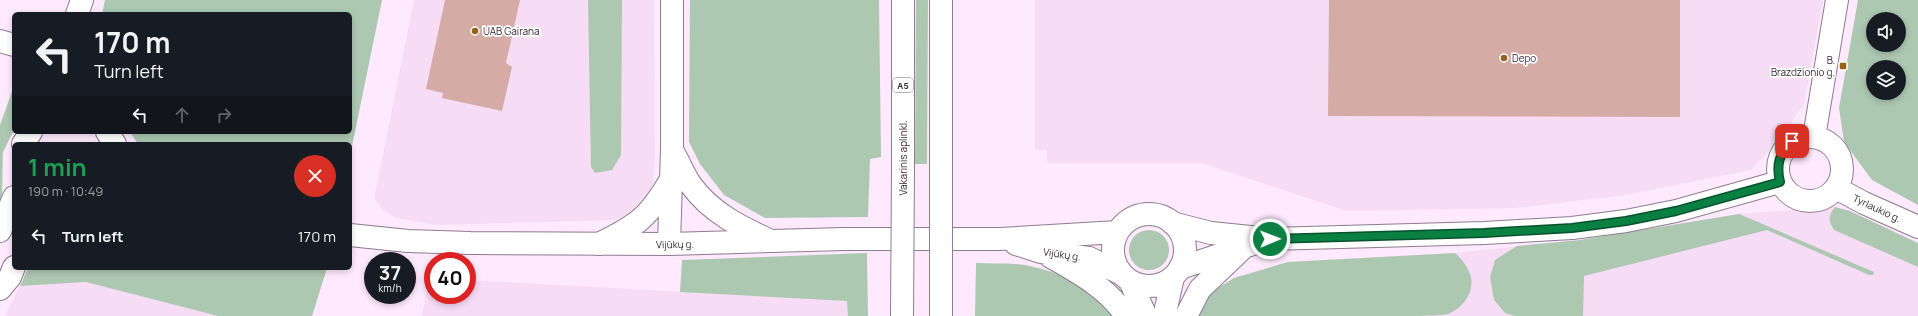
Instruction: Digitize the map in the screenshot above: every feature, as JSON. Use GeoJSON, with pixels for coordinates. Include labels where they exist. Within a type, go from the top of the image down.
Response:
{"type":"FeatureCollection","features":[{"type":"Feature","properties":{"kind":"main road"},"geometry":{"type":"LineString","coordinates":[[78,12],[82,0]]}},
{"type":"Feature","properties":{"kind":"main road"},"geometry":{"type":"LineString","coordinates":[[89,0],[91,12]]}},
{"type":"Feature","properties":{"kind":"main road"},"geometry":{"type":"LineString","coordinates":[[669,244],[672,178],[672,0]]}},
{"type":"Feature","properties":{"kind":"main road","name":"Vakarinis aplinkl."},"geometry":{"type":"LineString","coordinates":[[902,316],[903,0]]}},
{"type":"Feature","properties":{"kind":"main road"},"geometry":{"type":"LineString","coordinates":[[941,316],[942,0]]}},
{"type":"Feature","properties":{"kind":"main road"},"geometry":{"type":"LineString","coordinates":[[1814,137],[1837,0]]}},
{"type":"Feature","properties":{"kind":"main road"},"geometry":{"type":"LineString","coordinates":[[0,41],[12,44]]}},
{"type":"Feature","properties":{"kind":"main road"},"geometry":{"type":"LineString","coordinates":[[1803,137],[1814,137],[1825,140],[1834,147],[1840,156],[1842,167],[1841,178],[1836,188],[1830,195],[1811,202],[1798,200],[1787,193],[1780,182],[1777,171],[1778,160],[1784,149],[1792,141],[1803,137]]}},
{"type":"Feature","properties":{"kind":"main road"},"geometry":{"type":"LineString","coordinates":[[672,149],[690,184],[710,206],[736,224],[771,241]]}},
{"type":"Feature","properties":{"kind":"main road"},"geometry":{"type":"LineString","coordinates":[[599,244],[624,232],[643,219],[657,203],[672,178]]}},
{"type":"Feature","properties":{"kind":"main road"},"geometry":{"type":"LineString","coordinates":[[1146,316],[1126,278],[1116,264],[1113,254],[1114,243],[1118,232],[1126,222],[1137,216],[1149,214],[1162,216],[1172,222],[1211,233],[1270,239],[1477,233],[1572,228],[1626,221],[1676,211],[1780,182]]}},
{"type":"Feature","properties":{"kind":"main road","name":"Tyrlaukio g."},"geometry":{"type":"LineString","coordinates":[[1836,188],[1864,203],[1918,227]]}},
{"type":"Feature","properties":{"kind":"main road"},"geometry":{"type":"LineString","coordinates":[[0,231],[12,203]]}},
{"type":"Feature","properties":{"kind":"main road"},"geometry":{"type":"LineString","coordinates":[[1166,316],[1166,308],[1176,273],[1184,256],[1184,244],[1180,232],[1172,222]]}},
{"type":"Feature","properties":{"kind":"main road","name":"Vijūkų g."},"geometry":{"type":"LineString","coordinates":[[352,235],[408,241],[470,243],[669,244],[771,241],[1000,239],[1118,232]]}},
{"type":"Feature","properties":{"kind":"main road","name":"Vijūkų g."},"geometry":{"type":"LineString","coordinates":[[1000,239],[1041,252],[1089,258],[1126,278]]}},
{"type":"Feature","properties":{"kind":"main road"},"geometry":{"type":"LineString","coordinates":[[1126,278],[1141,285],[1152,286],[1163,283],[1176,273],[1246,245],[1270,239]]}},
{"type":"Feature","properties":{"kind":"main road"},"geometry":{"type":"LineString","coordinates":[[1186,316],[1200,289],[1246,245]]}},
{"type":"Feature","properties":{"kind":"main road"},"geometry":{"type":"LineString","coordinates":[[1041,252],[1084,275],[1118,304],[1126,316]]}},
{"type":"Feature","properties":{"kind":"main road"},"geometry":{"type":"LineString","coordinates":[[0,289],[10,277],[13,270]]}},
{"type":"Feature","properties":{"kind":"shaded area"},"geometry":{"type":"Polygon","coordinates":[[[414,0],[654,0],[655,159],[653,183],[645,202],[629,215],[612,220],[435,225],[396,218],[383,210],[374,199],[414,0]]]}},
{"type":"Feature","properties":{"kind":"shaded area"},"geometry":{"type":"Polygon","coordinates":[[[1035,0],[1823,0],[1804,104],[1778,141],[1751,170],[1620,196],[1515,208],[1347,211],[1201,163],[1047,163],[1047,150],[1035,149],[1035,0]]]}},
{"type":"Feature","properties":{"kind":"shaded area"},"geometry":{"type":"Polygon","coordinates":[[[1835,207],[1830,214],[1834,230],[1918,267],[1918,316],[1198,316],[1234,278],[1288,262],[1455,253],[1580,240],[1739,214],[1835,207]]]}},
{"type":"Feature","properties":{"kind":"shaded area"},"geometry":{"type":"Polygon","coordinates":[[[476,280],[848,301],[848,316],[422,316],[424,304],[476,304],[476,280]]]}},
{"type":"Feature","properties":{"kind":"shaded area"},"geometry":{"type":"Polygon","coordinates":[[[86,282],[218,316],[5,316],[20,286],[86,282]]]}},
{"type":"Feature","properties":{"kind":"green space"},"geometry":{"type":"Polygon","coordinates":[[[105,0],[382,0],[352,146],[352,142],[137,142],[131,134],[352,134],[352,12],[102,12],[105,0]]]}},
{"type":"Feature","properties":{"kind":"green space"},"geometry":{"type":"Polygon","coordinates":[[[588,0],[622,0],[621,155],[612,170],[595,173],[591,167],[588,0]]]}},
{"type":"Feature","properties":{"kind":"green space"},"geometry":{"type":"Polygon","coordinates":[[[690,0],[879,0],[881,157],[870,159],[868,217],[765,218],[724,195],[700,164],[689,142],[690,0]]]}},
{"type":"Feature","properties":{"kind":"green space"},"geometry":{"type":"Polygon","coordinates":[[[916,0],[928,0],[927,164],[915,164],[916,0]]]}},
{"type":"Feature","properties":{"kind":"green space"},"geometry":{"type":"Polygon","coordinates":[[[1858,0],[1918,0],[1918,205],[1872,180],[1844,142],[1839,108],[1858,0]]]}},
{"type":"Feature","properties":{"kind":"green space"},"geometry":{"type":"Polygon","coordinates":[[[12,92],[12,134],[3,152],[2,195],[0,200],[0,125],[12,92]]]}},
{"type":"Feature","properties":{"kind":"green space"},"geometry":{"type":"Polygon","coordinates":[[[1835,207],[1850,211],[1918,243],[1918,267],[1834,230],[1830,218],[1835,207]]]}},
{"type":"Feature","properties":{"kind":"green space"},"geometry":{"type":"Polygon","coordinates":[[[1739,214],[1874,272],[1873,275],[1869,275],[1767,230],[1584,276],[1583,316],[1515,316],[1505,313],[1494,300],[1490,277],[1495,260],[1517,246],[1580,240],[1739,214]]]}},
{"type":"Feature","properties":{"kind":"green space"},"geometry":{"type":"Polygon","coordinates":[[[1153,230],[1160,233],[1166,239],[1169,250],[1168,258],[1160,267],[1153,270],[1145,270],[1138,267],[1130,258],[1129,246],[1132,239],[1141,231],[1153,230]]]}},
{"type":"Feature","properties":{"kind":"green space"},"geometry":{"type":"Polygon","coordinates":[[[867,253],[868,316],[848,316],[847,301],[680,292],[682,260],[867,253]]]}},
{"type":"Feature","properties":{"kind":"green space"},"geometry":{"type":"Polygon","coordinates":[[[1455,253],[1465,264],[1472,282],[1469,294],[1465,301],[1448,314],[1420,316],[1198,316],[1210,293],[1234,278],[1288,262],[1455,253]]]}},
{"type":"Feature","properties":{"kind":"green space"},"geometry":{"type":"Polygon","coordinates":[[[976,263],[1020,264],[1058,274],[1088,291],[1114,316],[975,316],[976,263]]]}},
{"type":"Feature","properties":{"kind":"green space"},"geometry":{"type":"Polygon","coordinates":[[[27,270],[326,270],[312,316],[218,316],[86,282],[20,286],[27,270]]]}},
{"type":"Feature","properties":{"kind":"building","name":"UAB Gairana"},"geometry":{"type":"Polygon","coordinates":[[[445,0],[520,0],[506,63],[512,67],[502,111],[442,98],[443,93],[426,89],[445,0]]]}},
{"type":"Feature","properties":{"kind":"building","name":"Depo"},"geometry":{"type":"Polygon","coordinates":[[[1329,0],[1680,0],[1680,117],[1328,116],[1329,0]]]}},
{"type":"Feature","properties":{"kind":"place","name":"UAB Gairana"},"geometry":{"type":"Point","coordinates":[475,31]}},
{"type":"Feature","properties":{"kind":"place","name":"Depo"},"geometry":{"type":"Point","coordinates":[1504,58]}},
{"type":"Feature","properties":{"kind":"place","name":"B. Brazdžionio g."},"geometry":{"type":"Point","coordinates":[1843,66]}},
{"type":"Feature","properties":{"kind":"route"},"geometry":{"type":"LineString","coordinates":[[1270,239],[1484,233],[1572,228],[1626,221],[1676,211],[1780,182],[1777,171],[1778,160],[1784,149],[1792,141]]}}]}
